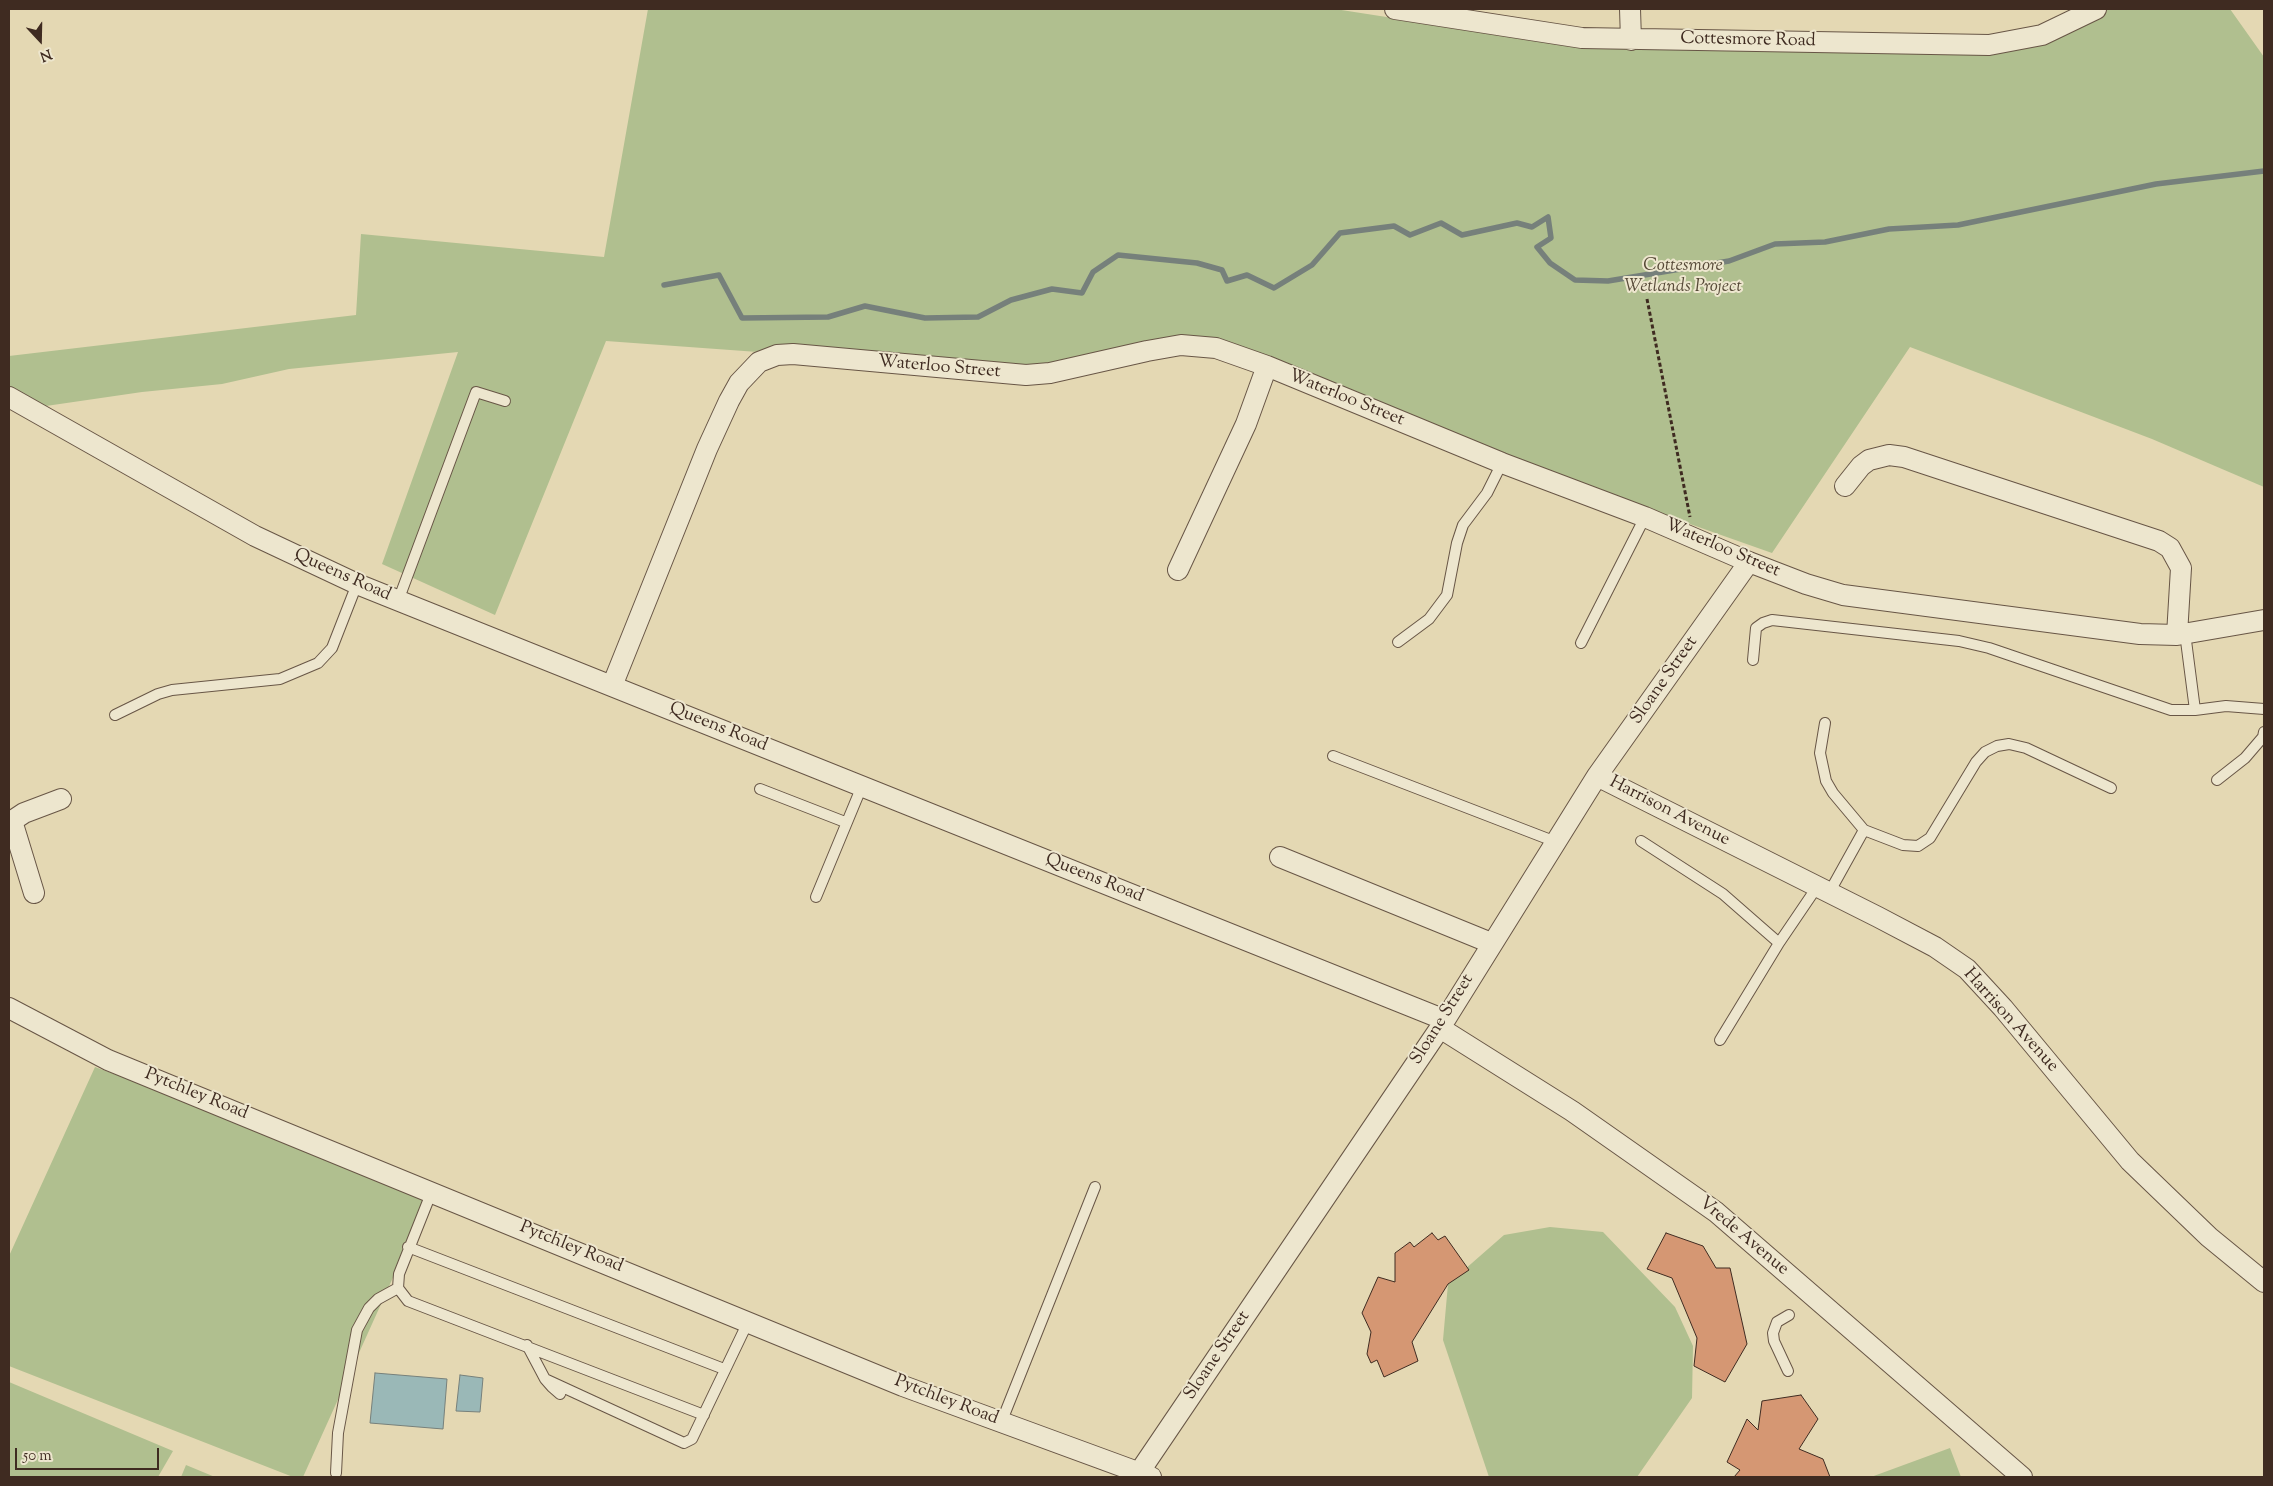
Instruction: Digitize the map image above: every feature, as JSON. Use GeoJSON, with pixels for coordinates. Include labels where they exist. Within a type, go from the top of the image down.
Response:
{"type":"FeatureCollection","features":[{"type":"Feature","properties":{"kind":"street","name":"Cottesmore Road"},"geometry":{"type":"LineString","coordinates":[[1395,9],[1573,37],[1631,40],[1989,45],[2042,35],[2096,9]]}},
{"type":"Feature","properties":{"kind":"street"},"geometry":{"type":"LineString","coordinates":[[1630,9],[1631,40]]}},
{"type":"Feature","properties":{"kind":"street","name":"Waterloo Street"},"geometry":{"type":"LineString","coordinates":[[612,686],[707,449],[729,401],[750,370],[768,357],[793,354],[814,354],[887,363],[1026,374],[1050,373],[1147,350],[1181,345],[1216,348],[1266,366],[1502,463],[1645,517],[1749,562],[1806,584],[1843,595],[2101,630],[2181,634],[2264,620]]}},
{"type":"Feature","properties":{"kind":"street"},"geometry":{"type":"LineString","coordinates":[[1178,570],[1246,424],[1266,366]]}},
{"type":"Feature","properties":{"kind":"street","name":"Queens Road"},"geometry":{"type":"LineString","coordinates":[[9,397],[255,536],[357,584],[862,786],[1443,1024]]}},
{"type":"Feature","properties":{"kind":"street"},"geometry":{"type":"LineString","coordinates":[[1845,486],[1861,466],[1869,460],[1889,455],[1904,457],[2159,541],[2170,548],[2181,568],[2181,634]]}},
{"type":"Feature","properties":{"kind":"street","name":"Sloane Street"},"geometry":{"type":"LineString","coordinates":[[1142,1476],[1443,1024],[1491,943],[1597,776],[1749,562]]}},
{"type":"Feature","properties":{"kind":"street","name":"Harrison Avenue"},"geometry":{"type":"LineString","coordinates":[[1597,776],[1935,947],[1967,969],[2003,1008],[2130,1161],[2209,1237],[2262,1276]]}},
{"type":"Feature","properties":{"kind":"street"},"geometry":{"type":"LineString","coordinates":[[34,893],[11,821],[24,813],[61,800]]}},
{"type":"Feature","properties":{"kind":"street"},"geometry":{"type":"LineString","coordinates":[[1280,857],[1491,943]]}},
{"type":"Feature","properties":{"kind":"street","name":"Pytchley Road"},"geometry":{"type":"LineString","coordinates":[[9,1008],[108,1060],[432,1191],[748,1322],[1001,1423],[1142,1476]]}},
{"type":"Feature","properties":{"kind":"street","name":"Vrede Avenue"},"geometry":{"type":"LineString","coordinates":[[1443,1024],[1572,1111],[1716,1212],[2022,1477]]}},
{"type":"Feature","properties":{"kind":"lane"},"geometry":{"type":"LineString","coordinates":[[398,600],[476,392],[490,394],[505,401]]}},
{"type":"Feature","properties":{"kind":"lane"},"geometry":{"type":"LineString","coordinates":[[1398,642],[1429,619],[1447,595],[1457,543],[1463,525],[1487,493],[1502,463]]}},
{"type":"Feature","properties":{"kind":"lane"},"geometry":{"type":"LineString","coordinates":[[1581,643],[1645,517]]}},
{"type":"Feature","properties":{"kind":"lane"},"geometry":{"type":"LineString","coordinates":[[115,715],[158,694],[172,690],[280,679],[318,663],[332,648],[357,584]]}},
{"type":"Feature","properties":{"kind":"lane"},"geometry":{"type":"LineString","coordinates":[[1753,660],[1756,628],[1772,620],[1959,641],[1989,648],[2171,710],[2195,710],[2226,706],[2264,712]]}},
{"type":"Feature","properties":{"kind":"lane"},"geometry":{"type":"LineString","coordinates":[[2181,634],[2195,710]]}},
{"type":"Feature","properties":{"kind":"lane"},"geometry":{"type":"LineString","coordinates":[[1825,723],[1820,754],[1826,782],[1842,805],[1864,830],[1910,846],[1925,842],[1976,762],[1985,752],[1997,746],[2009,744],[2026,748],[2111,788]]}},
{"type":"Feature","properties":{"kind":"lane"},"geometry":{"type":"LineString","coordinates":[[2216,780],[2245,758],[2263,738],[2264,732]]}},
{"type":"Feature","properties":{"kind":"lane"},"geometry":{"type":"LineString","coordinates":[[1333,756],[1556,842]]}},
{"type":"Feature","properties":{"kind":"lane"},"geometry":{"type":"LineString","coordinates":[[816,897],[845,822],[862,786]]}},
{"type":"Feature","properties":{"kind":"lane"},"geometry":{"type":"LineString","coordinates":[[760,789],[845,822]]}},
{"type":"Feature","properties":{"kind":"lane"},"geometry":{"type":"LineString","coordinates":[[1720,1040],[1779,943],[1823,890],[1864,830]]}},
{"type":"Feature","properties":{"kind":"lane"},"geometry":{"type":"LineString","coordinates":[[1641,841],[1724,894],[1779,943]]}},
{"type":"Feature","properties":{"kind":"lane"},"geometry":{"type":"LineString","coordinates":[[1001,1423],[1096,1187]]}},
{"type":"Feature","properties":{"kind":"lane"},"geometry":{"type":"LineString","coordinates":[[432,1191],[408,1247],[399,1274],[398,1288],[408,1301],[527,1345],[704,1415]]}},
{"type":"Feature","properties":{"kind":"lane"},"geometry":{"type":"LineString","coordinates":[[408,1247],[724,1369]]}},
{"type":"Feature","properties":{"kind":"lane"},"geometry":{"type":"LineString","coordinates":[[336,1473],[338,1433],[358,1330],[369,1308],[378,1299],[398,1288]]}},
{"type":"Feature","properties":{"kind":"lane"},"geometry":{"type":"LineString","coordinates":[[1788,1370],[1772,1334],[1777,1322],[1789,1315]]}},
{"type":"Feature","properties":{"kind":"lane"},"geometry":{"type":"LineString","coordinates":[[527,1345],[545,1379],[684,1443],[692,1438],[748,1322]]}},
{"type":"Feature","properties":{"kind":"path"},"geometry":{"type":"LineString","coordinates":[[1647,299],[1694,538]]}},
{"type":"Feature","properties":{"kind":"green space","name":"Cottesmore Wetlands Project"},"geometry":{"type":"Polygon","coordinates":[[[648,9],[1335,9],[1592,49],[2007,44],[2084,9],[2230,9],[2264,57],[2264,487],[2152,439],[1910,347],[1772,553],[1186,346],[1048,373],[606,341],[495,615],[382,564],[458,352],[289,369],[222,384],[142,392],[46,406],[9,386],[9,356],[356,315],[361,234],[604,257],[648,9]]]}},
{"type":"Feature","properties":{"kind":"green space"},"geometry":{"type":"Polygon","coordinates":[[[95,1067],[432,1191],[303,1477],[293,1477],[9,1366],[9,1256],[95,1067]]]}},
{"type":"Feature","properties":{"kind":"green space"},"geometry":{"type":"Polygon","coordinates":[[[1550,1227],[1603,1232],[1675,1307],[1693,1346],[1692,1398],[1637,1477],[1489,1477],[1443,1340],[1448,1284],[1504,1235],[1550,1227]]]}},
{"type":"Feature","properties":{"kind":"green space"},"geometry":{"type":"Polygon","coordinates":[[[9,1382],[173,1451],[158,1477],[9,1477],[9,1382]]]}},
{"type":"Feature","properties":{"kind":"green space"},"geometry":{"type":"Polygon","coordinates":[[[1950,1448],[1961,1477],[1871,1477],[1950,1448]]]}},
{"type":"Feature","properties":{"kind":"green space"},"geometry":{"type":"Polygon","coordinates":[[[186,1465],[215,1477],[181,1477],[186,1465]]]}},
{"type":"Feature","properties":{"kind":"water"},"geometry":{"type":"Polygon","coordinates":[[[375,1373],[447,1379],[443,1429],[370,1423],[375,1373]]]}},
{"type":"Feature","properties":{"kind":"water"},"geometry":{"type":"Polygon","coordinates":[[[460,1375],[483,1378],[480,1412],[456,1411],[460,1375]]]}},
{"type":"Feature","properties":{"kind":"building"},"geometry":{"type":"Polygon","coordinates":[[[1432,1233],[1438,1240],[1445,1236],[1469,1270],[1448,1284],[1412,1342],[1418,1361],[1384,1377],[1377,1360],[1371,1363],[1367,1354],[1371,1332],[1362,1313],[1378,1277],[1395,1282],[1395,1253],[1410,1242],[1414,1247],[1432,1233]]]}},
{"type":"Feature","properties":{"kind":"building"},"geometry":{"type":"Polygon","coordinates":[[[1666,1233],[1703,1246],[1716,1268],[1730,1268],[1747,1344],[1725,1382],[1694,1366],[1697,1338],[1672,1278],[1647,1269],[1666,1233]]]}},
{"type":"Feature","properties":{"kind":"building"},"geometry":{"type":"Polygon","coordinates":[[[1801,1395],[1818,1419],[1799,1449],[1823,1459],[1830,1477],[1734,1477],[1740,1470],[1727,1462],[1747,1419],[1758,1430],[1762,1401],[1801,1395]]]}},
{"type":"Feature","properties":{"kind":"waterway"},"geometry":{"type":"LineString","coordinates":[[664,285],[719,275],[742,318],[828,317],[865,306],[925,318],[978,317],[1011,300],[1052,289],[1082,293],[1093,272],[1118,255],[1197,263],[1222,270],[1227,281],[1247,275],[1274,288],[1312,265],[1340,233],[1394,226],[1410,235],[1441,223],[1462,235],[1517,223],[1532,227],[1548,217],[1551,238],[1537,247],[1550,263],[1575,280],[1608,281],[1729,261],[1775,244],[1825,242],[1889,229],[1958,225],[2156,184],[2264,171]]}}]}
